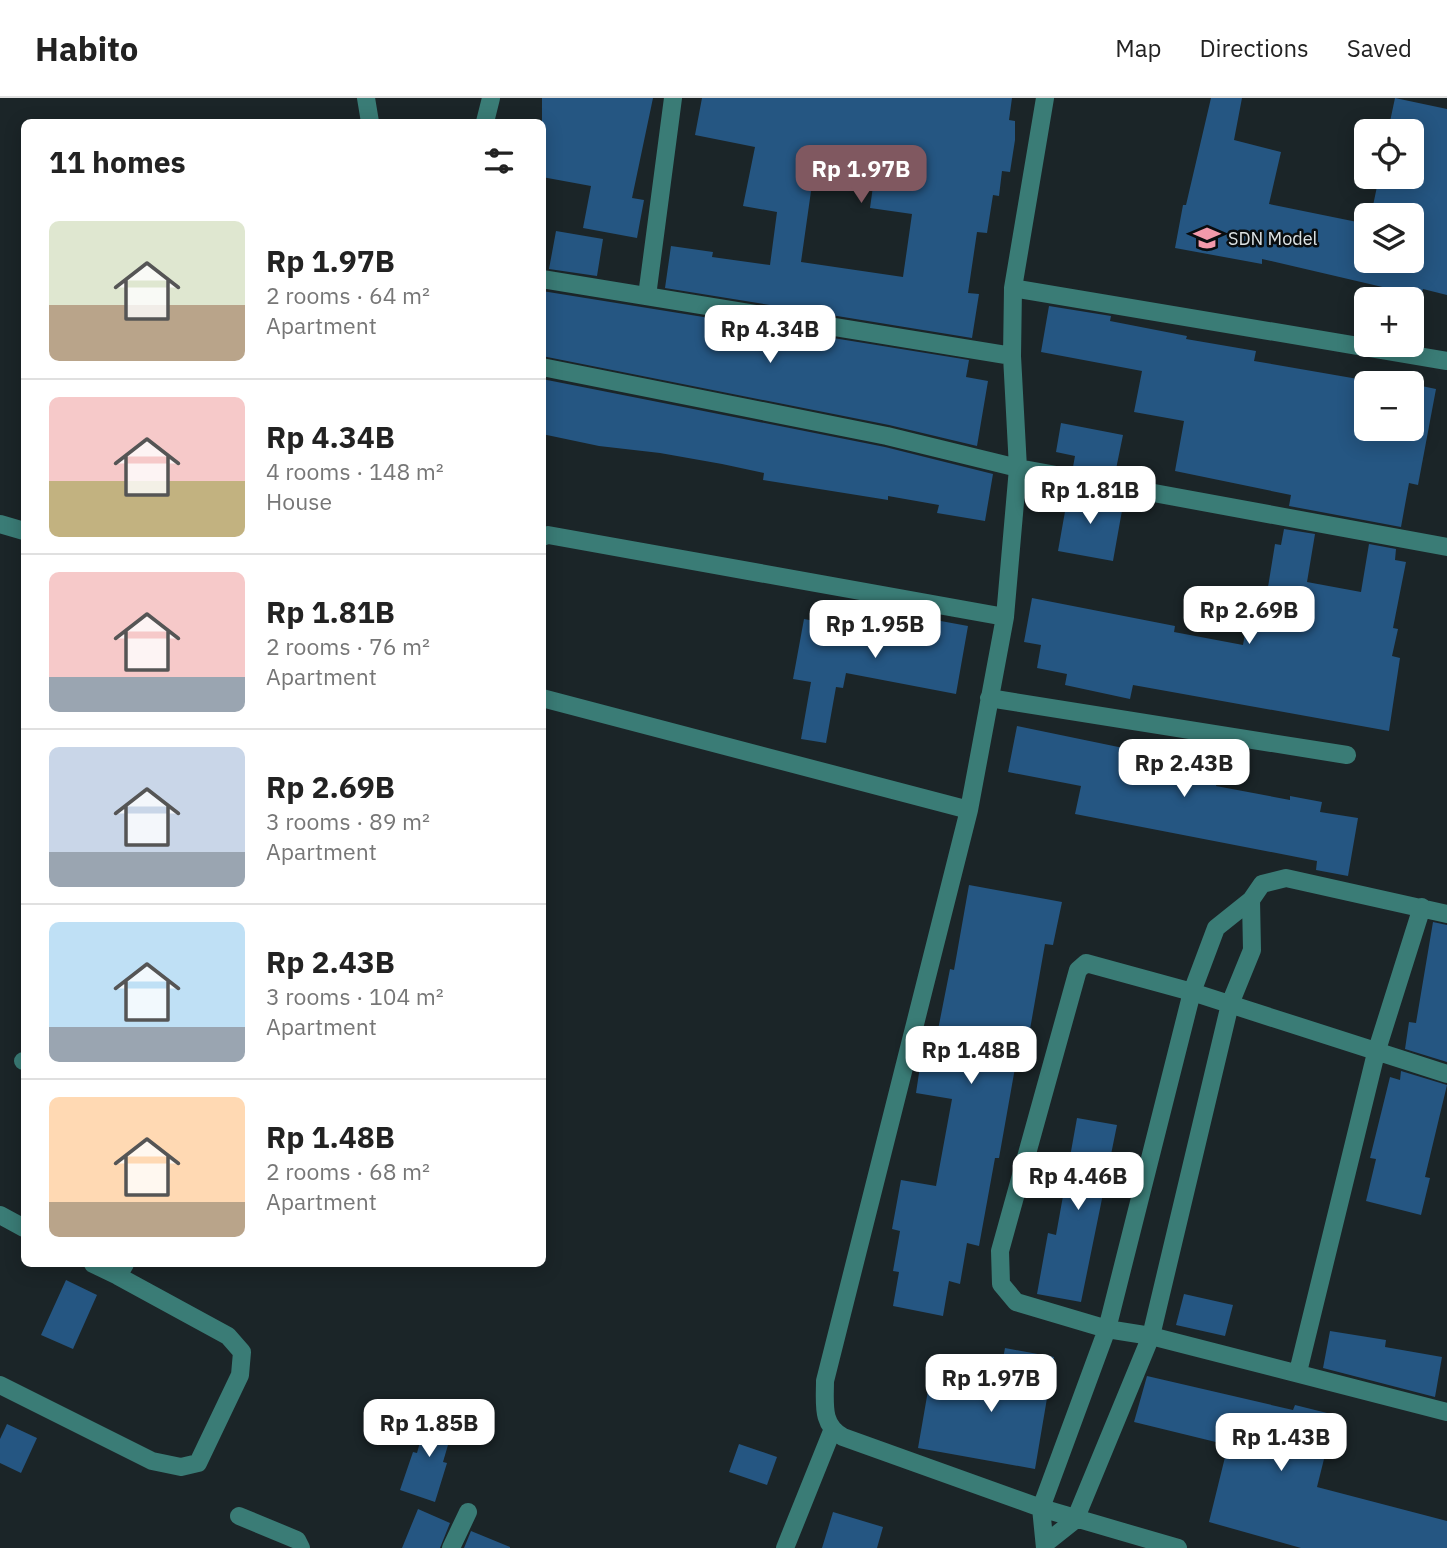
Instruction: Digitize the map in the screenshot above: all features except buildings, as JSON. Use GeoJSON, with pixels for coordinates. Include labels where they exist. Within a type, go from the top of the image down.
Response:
{"type":"FeatureCollection","features":[{"type":"Feature","properties":{"kind":"street"},"geometry":{"type":"LineString","coordinates":[[366,98],[370,119]]}},
{"type":"Feature","properties":{"kind":"street"},"geometry":{"type":"LineString","coordinates":[[486,119],[491,98]]}},
{"type":"Feature","properties":{"kind":"street"},"geometry":{"type":"LineString","coordinates":[[647,296],[673,98]]}},
{"type":"Feature","properties":{"kind":"street"},"geometry":{"type":"LineString","coordinates":[[785,1548],[832,1431],[825,1415],[825,1381],[969,810],[1005,617],[1018,468],[1012,356],[1013,288],[1045,98]]}},
{"type":"Feature","properties":{"kind":"street"},"geometry":{"type":"LineString","coordinates":[[546,280],[1012,356]]}},
{"type":"Feature","properties":{"kind":"street"},"geometry":{"type":"LineString","coordinates":[[1013,288],[1447,361]]}},
{"type":"Feature","properties":{"kind":"street"},"geometry":{"type":"LineString","coordinates":[[546,368],[874,434],[1018,468],[1447,547]]}},
{"type":"Feature","properties":{"kind":"street"},"geometry":{"type":"LineString","coordinates":[[0,524],[21,530]]}},
{"type":"Feature","properties":{"kind":"street"},"geometry":{"type":"LineString","coordinates":[[546,536],[1005,617]]}},
{"type":"Feature","properties":{"kind":"street"},"geometry":{"type":"LineString","coordinates":[[989,698],[1347,755]]}},
{"type":"Feature","properties":{"kind":"street"},"geometry":{"type":"LineString","coordinates":[[546,699],[969,810]]}},
{"type":"Feature","properties":{"kind":"street"},"geometry":{"type":"LineString","coordinates":[[1046,1546],[1041,1508],[1107,1329],[1192,992],[1216,928],[1251,900],[1262,884],[1286,878],[1447,914]]}},
{"type":"Feature","properties":{"kind":"street"},"geometry":{"type":"LineString","coordinates":[[1046,1546],[1075,1520],[1151,1336],[1230,1004],[1252,950],[1251,900]]}},
{"type":"Feature","properties":{"kind":"street"},"geometry":{"type":"LineString","coordinates":[[1298,1372],[1376,1053],[1422,907]]}},
{"type":"Feature","properties":{"kind":"street"},"geometry":{"type":"LineString","coordinates":[[1447,1073],[1376,1053],[1192,992],[1086,963],[1078,970],[1000,1251],[1001,1284],[1016,1302],[1107,1329],[1151,1336],[1447,1412]]}},
{"type":"Feature","properties":{"kind":"street"},"geometry":{"type":"LineString","coordinates":[[0,1215],[21,1226]]}},
{"type":"Feature","properties":{"kind":"street"},"geometry":{"type":"LineString","coordinates":[[0,1385],[152,1461],[181,1467],[198,1463],[240,1375],[242,1352],[228,1336],[121,1270]]}},
{"type":"Feature","properties":{"kind":"street"},"geometry":{"type":"LineString","coordinates":[[832,1431],[1075,1520],[1178,1548]]}},
{"type":"Feature","properties":{"kind":"street"},"geometry":{"type":"LineString","coordinates":[[451,1548],[468,1512]]}},
{"type":"Feature","properties":{"kind":"street"},"geometry":{"type":"LineString","coordinates":[[239,1516],[297,1540],[300,1548]]}},
{"type":"Feature","properties":{"kind":"place","name":"SDN Model"},"geometry":{"type":"Point","coordinates":[1207,238]}}]}
